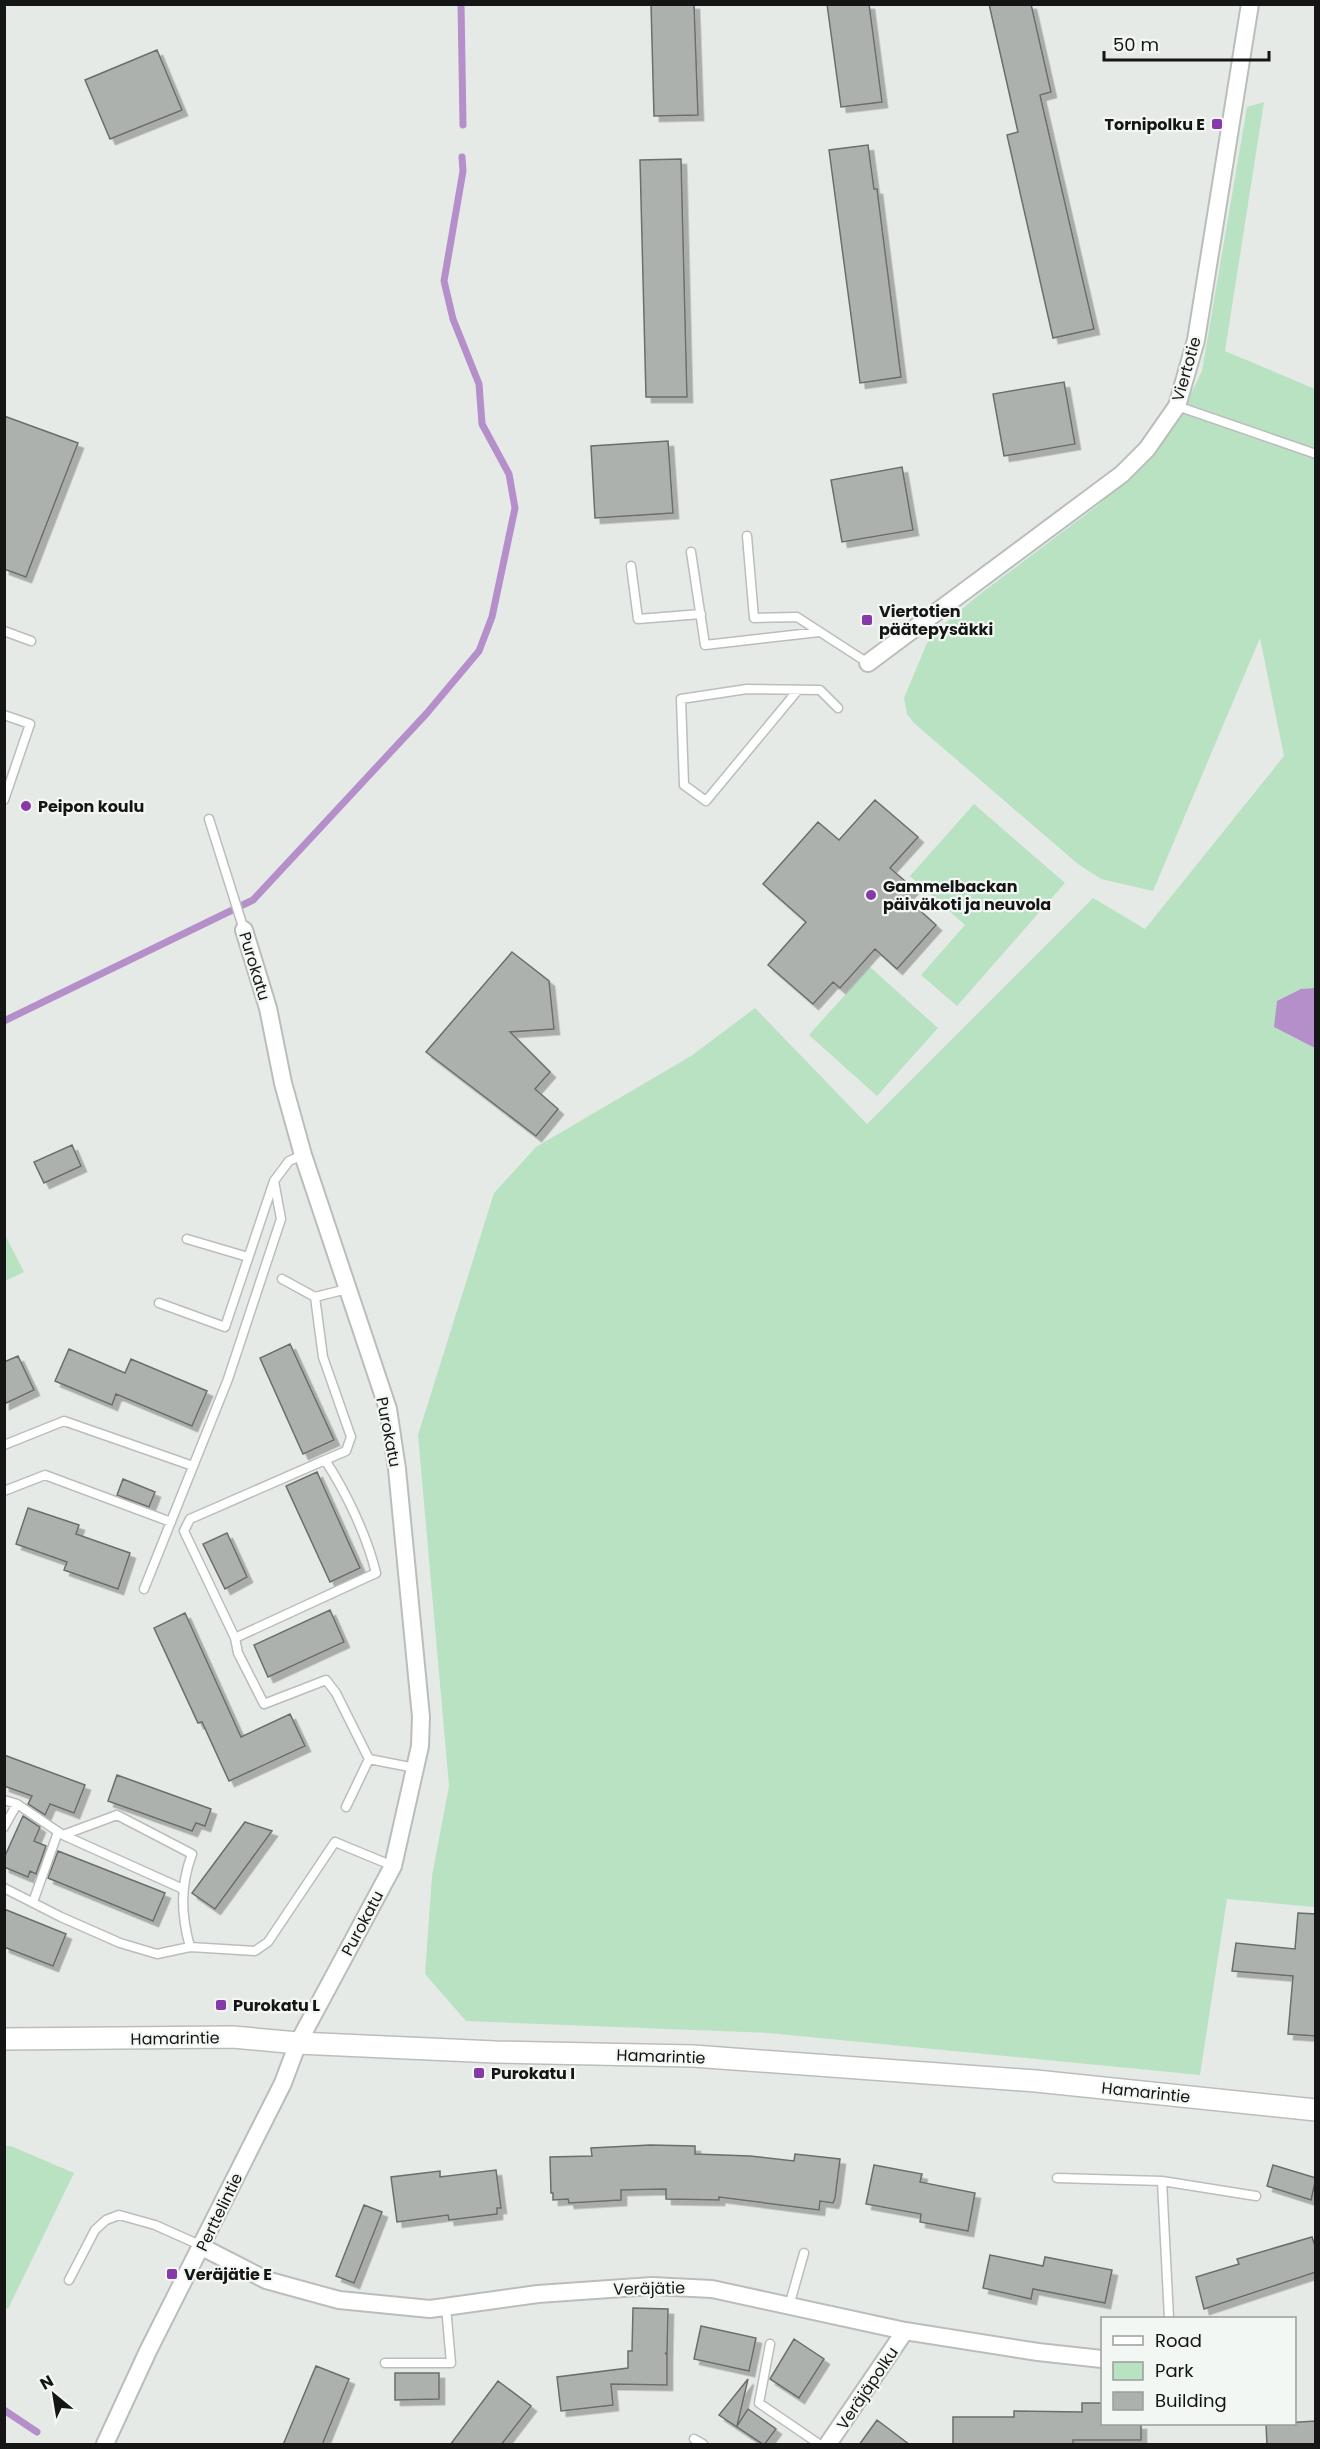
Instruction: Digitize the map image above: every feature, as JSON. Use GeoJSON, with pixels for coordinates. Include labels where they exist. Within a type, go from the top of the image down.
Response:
{"type":"FeatureCollection","features":[{"type":"Feature","properties":{"kind":"street","name":"Viertotie"},"geometry":{"type":"LineString","coordinates":[[868,663],[1122,474],[1147,449],[1176,406],[1196,340],[1250,4]]}},
{"type":"Feature","properties":{"kind":"street","name":"Purokatu"},"geometry":{"type":"LineString","coordinates":[[244,930],[268,1008],[283,1083],[303,1155],[388,1409],[397,1469],[421,1717],[420,1746],[393,1866],[298,2043]]}},
{"type":"Feature","properties":{"kind":"street","name":"Hamarintie"},"geometry":{"type":"LineString","coordinates":[[4,2039],[233,2037],[298,2043],[495,2052],[693,2056],[1036,2081],[1316,2110]]}},
{"type":"Feature","properties":{"kind":"street","name":"Perttelintie"},"geometry":{"type":"LineString","coordinates":[[105,2445],[148,2351],[283,2083],[298,2043]]}},
{"type":"Feature","properties":{"kind":"street","name":"Veräjätie"},"geometry":{"type":"LineString","coordinates":[[202,2247],[266,2280],[339,2300],[430,2309],[538,2294],[652,2286],[712,2289],[905,2331],[1038,2352],[1101,2359]]}},
{"type":"Feature","properties":{"kind":"street","name":"Veräjäpolku"},"geometry":{"type":"LineString","coordinates":[[828,2445],[905,2331]]}},
{"type":"Feature","properties":{"kind":"lane"},"geometry":{"type":"LineString","coordinates":[[1176,406],[1316,454]]}},
{"type":"Feature","properties":{"kind":"lane"},"geometry":{"type":"LineString","coordinates":[[747,536],[754,618],[797,617],[868,663]]}},
{"type":"Feature","properties":{"kind":"lane"},"geometry":{"type":"LineString","coordinates":[[691,552],[705,645],[819,632]]}},
{"type":"Feature","properties":{"kind":"lane"},"geometry":{"type":"LineString","coordinates":[[631,566],[638,620],[701,614]]}},
{"type":"Feature","properties":{"kind":"lane"},"geometry":{"type":"LineString","coordinates":[[4,631],[31,640]]}},
{"type":"Feature","properties":{"kind":"lane"},"geometry":{"type":"LineString","coordinates":[[798,690],[706,801],[684,785],[681,699],[747,689],[820,690],[838,708]]}},
{"type":"Feature","properties":{"kind":"lane"},"geometry":{"type":"LineString","coordinates":[[4,715],[30,724],[4,800]]}},
{"type":"Feature","properties":{"kind":"lane","name":"Purokatu"},"geometry":{"type":"LineString","coordinates":[[209,819],[244,930]]}},
{"type":"Feature","properties":{"kind":"lane"},"geometry":{"type":"LineString","coordinates":[[159,1303],[225,1327],[274,1181],[290,1161],[303,1155]]}},
{"type":"Feature","properties":{"kind":"lane"},"geometry":{"type":"LineString","coordinates":[[144,1589],[228,1379],[281,1219],[274,1181]]}},
{"type":"Feature","properties":{"kind":"lane"},"geometry":{"type":"LineString","coordinates":[[187,1239],[249,1257]]}},
{"type":"Feature","properties":{"kind":"lane"},"geometry":{"type":"LineString","coordinates":[[282,1278],[315,1297],[347,1288]]}},
{"type":"Feature","properties":{"kind":"lane"},"geometry":{"type":"LineString","coordinates":[[315,1297],[323,1357],[351,1437],[346,1451],[190,1519],[184,1531],[235,1638],[238,1653],[264,1704],[326,1680],[336,1693],[369,1759]]}},
{"type":"Feature","properties":{"kind":"lane"},"geometry":{"type":"LineString","coordinates":[[4,1445],[63,1421],[193,1466]]}},
{"type":"Feature","properties":{"kind":"lane"},"geometry":{"type":"LineString","coordinates":[[235,1638],[376,1573],[372,1554],[335,1475],[325,1460]]}},
{"type":"Feature","properties":{"kind":"lane"},"geometry":{"type":"LineString","coordinates":[[4,1491],[45,1475],[171,1522]]}},
{"type":"Feature","properties":{"kind":"lane"},"geometry":{"type":"LineString","coordinates":[[369,1759],[415,1768]]}},
{"type":"Feature","properties":{"kind":"lane"},"geometry":{"type":"LineString","coordinates":[[346,1807],[369,1759]]}},
{"type":"Feature","properties":{"kind":"lane"},"geometry":{"type":"LineString","coordinates":[[4,1800],[17,1804],[61,1833],[183,1889]]}},
{"type":"Feature","properties":{"kind":"lane"},"geometry":{"type":"LineString","coordinates":[[4,1827],[17,1804]]}},
{"type":"Feature","properties":{"kind":"lane"},"geometry":{"type":"LineString","coordinates":[[61,1833],[117,1815],[192,1854],[185,1874],[181,1900],[190,1947]]}},
{"type":"Feature","properties":{"kind":"lane"},"geometry":{"type":"LineString","coordinates":[[33,1902],[61,1833]]}},
{"type":"Feature","properties":{"kind":"lane"},"geometry":{"type":"LineString","coordinates":[[4,1888],[120,1943],[157,1954],[190,1947],[255,1951],[268,1942],[335,1842],[393,1866]]}},
{"type":"Feature","properties":{"kind":"lane"},"geometry":{"type":"LineString","coordinates":[[1057,2178],[1162,2181],[1256,2196]]}},
{"type":"Feature","properties":{"kind":"lane"},"geometry":{"type":"LineString","coordinates":[[1162,2181],[1169,2317]]}},
{"type":"Feature","properties":{"kind":"lane"},"geometry":{"type":"LineString","coordinates":[[69,2280],[94,2230],[106,2220],[120,2215],[155,2225],[202,2247]]}},
{"type":"Feature","properties":{"kind":"lane"},"geometry":{"type":"LineString","coordinates":[[789,2306],[804,2253]]}},
{"type":"Feature","properties":{"kind":"lane"},"geometry":{"type":"LineString","coordinates":[[385,2363],[451,2363],[446,2307]]}},
{"type":"Feature","properties":{"kind":"lane"},"geometry":{"type":"LineString","coordinates":[[770,2344],[759,2403],[819,2445]]}},
{"type":"Feature","properties":{"kind":"lane"},"geometry":{"type":"LineString","coordinates":[[694,2439],[703,2445]]}},
{"type":"Feature","properties":{"kind":"green space"},"geometry":{"type":"Polygon","coordinates":[[[1264,102],[1225,351],[1315,389],[1315,1907],[1227,1899],[1200,2075],[768,2033],[466,2021],[425,1974],[432,1876],[449,1786],[418,1435],[494,1193],[536,1147],[691,1056],[755,1008],[867,1124],[1093,898],[1145,929],[1284,756],[1260,638],[1153,891],[1101,879],[1078,864],[914,723],[907,714],[904,698],[927,643],[937,630],[980,594],[1097,506],[1154,454],[1181,414],[1202,371],[1247,107],[1264,102]]]}},
{"type":"Feature","properties":{"kind":"green space"},"geometry":{"type":"Polygon","coordinates":[[[974,804],[1065,883],[957,1006],[921,975],[965,925],[910,876],[974,804]]]}},
{"type":"Feature","properties":{"kind":"green space"},"geometry":{"type":"Polygon","coordinates":[[[870,967],[938,1028],[877,1096],[809,1035],[870,967]]]}},
{"type":"Feature","properties":{"kind":"green space"},"geometry":{"type":"Polygon","coordinates":[[[4,1233],[24,1272],[5,1281],[4,1281],[4,1233]]]}},
{"type":"Feature","properties":{"kind":"green space"},"geometry":{"type":"Polygon","coordinates":[[[5,2146],[11,2146],[74,2173],[8,2309],[4,2307],[5,2146]]]}},
{"type":"Feature","properties":{"kind":"shaded area"},"geometry":{"type":"Polygon","coordinates":[[[1316,988],[1315,1048],[1274,1027],[1277,1001],[1301,989],[1316,988]]]}},
{"type":"Feature","properties":{"kind":"building"},"geometry":{"type":"Polygon","coordinates":[[[651,4],[694,4],[698,115],[654,116],[651,4]]]}},
{"type":"Feature","properties":{"kind":"building"},"geometry":{"type":"Polygon","coordinates":[[[827,4],[869,4],[882,102],[841,107],[827,4]]]}},
{"type":"Feature","properties":{"kind":"building"},"geometry":{"type":"Polygon","coordinates":[[[989,4],[1031,4],[1051,92],[1040,95],[1094,329],[1053,338],[1007,135],[1018,132],[989,4]]]}},
{"type":"Feature","properties":{"kind":"building"},"geometry":{"type":"Polygon","coordinates":[[[157,50],[182,110],[110,139],[85,80],[157,50]]]}},
{"type":"Feature","properties":{"kind":"building"},"geometry":{"type":"Polygon","coordinates":[[[868,145],[874,189],[877,189],[901,377],[860,383],[829,150],[868,145]]]}},
{"type":"Feature","properties":{"kind":"building"},"geometry":{"type":"Polygon","coordinates":[[[681,159],[687,397],[646,397],[640,160],[681,159]]]}},
{"type":"Feature","properties":{"kind":"building"},"geometry":{"type":"Polygon","coordinates":[[[1064,382],[1075,444],[1004,456],[993,394],[1064,382]]]}},
{"type":"Feature","properties":{"kind":"building"},"geometry":{"type":"Polygon","coordinates":[[[4,416],[78,443],[26,577],[4,569],[4,416]]]}},
{"type":"Feature","properties":{"kind":"building"},"geometry":{"type":"Polygon","coordinates":[[[668,441],[673,513],[595,518],[591,446],[668,441]]]}},
{"type":"Feature","properties":{"kind":"building"},"geometry":{"type":"Polygon","coordinates":[[[902,467],[913,530],[842,542],[831,480],[902,467]]]}},
{"type":"Feature","properties":{"kind":"building"},"geometry":{"type":"Polygon","coordinates":[[[875,800],[918,837],[890,868],[913,888],[905,897],[936,925],[897,969],[875,949],[840,988],[833,982],[813,1004],[768,965],[806,922],[763,884],[818,822],[839,840],[875,800]]]}},
{"type":"Feature","properties":{"kind":"building"},"geometry":{"type":"Polygon","coordinates":[[[512,952],[549,981],[554,1029],[510,1032],[550,1072],[535,1089],[558,1109],[536,1136],[426,1052],[512,952]]]}},
{"type":"Feature","properties":{"kind":"building"},"geometry":{"type":"Polygon","coordinates":[[[72,1145],[81,1166],[44,1183],[34,1162],[72,1145]]]}},
{"type":"Feature","properties":{"kind":"building"},"geometry":{"type":"Polygon","coordinates":[[[290,1344],[334,1440],[303,1454],[260,1358],[290,1344]]]}},
{"type":"Feature","properties":{"kind":"building"},"geometry":{"type":"Polygon","coordinates":[[[69,1349],[125,1373],[131,1359],[207,1391],[192,1426],[116,1394],[112,1405],[55,1381],[69,1349]]]}},
{"type":"Feature","properties":{"kind":"building"},"geometry":{"type":"Polygon","coordinates":[[[18,1356],[34,1390],[4,1404],[4,1362],[18,1356]]]}},
{"type":"Feature","properties":{"kind":"building"},"geometry":{"type":"Polygon","coordinates":[[[317,1472],[360,1568],[330,1582],[286,1486],[317,1472]]]}},
{"type":"Feature","properties":{"kind":"building"},"geometry":{"type":"Polygon","coordinates":[[[123,1479],[155,1492],[149,1507],[117,1495],[123,1479]]]}},
{"type":"Feature","properties":{"kind":"building"},"geometry":{"type":"Polygon","coordinates":[[[28,1508],[79,1525],[76,1534],[130,1553],[118,1589],[64,1570],[67,1562],[16,1544],[28,1508]]]}},
{"type":"Feature","properties":{"kind":"building"},"geometry":{"type":"Polygon","coordinates":[[[227,1533],[247,1577],[225,1589],[203,1544],[227,1533]]]}},
{"type":"Feature","properties":{"kind":"building"},"geometry":{"type":"Polygon","coordinates":[[[330,1610],[344,1642],[268,1677],[254,1645],[330,1610]]]}},
{"type":"Feature","properties":{"kind":"building"},"geometry":{"type":"Polygon","coordinates":[[[185,1613],[241,1737],[290,1714],[305,1746],[229,1781],[202,1722],[198,1723],[154,1628],[185,1613]]]}},
{"type":"Feature","properties":{"kind":"building"},"geometry":{"type":"Polygon","coordinates":[[[4,1755],[85,1785],[74,1813],[50,1804],[45,1815],[28,1804],[32,1796],[4,1786],[4,1755]]]}},
{"type":"Feature","properties":{"kind":"building"},"geometry":{"type":"Polygon","coordinates":[[[117,1775],[211,1809],[205,1826],[196,1823],[192,1831],[108,1801],[117,1775]]]}},
{"type":"Feature","properties":{"kind":"building"},"geometry":{"type":"Polygon","coordinates":[[[23,1816],[40,1827],[34,1841],[46,1846],[36,1874],[30,1871],[28,1877],[4,1867],[4,1858],[23,1816]]]}},
{"type":"Feature","properties":{"kind":"building"},"geometry":{"type":"Polygon","coordinates":[[[245,1822],[272,1831],[215,1909],[192,1893],[245,1822]]]}},
{"type":"Feature","properties":{"kind":"building"},"geometry":{"type":"Polygon","coordinates":[[[58,1851],[165,1893],[153,1921],[48,1878],[58,1851]]]}},
{"type":"Feature","properties":{"kind":"building"},"geometry":{"type":"Polygon","coordinates":[[[4,1909],[66,1934],[53,1966],[4,1947],[4,1909]]]}},
{"type":"Feature","properties":{"kind":"building"},"geometry":{"type":"Polygon","coordinates":[[[1298,1913],[1316,1914],[1316,2036],[1288,2034],[1293,1976],[1232,1971],[1236,1943],[1295,1949],[1298,1913]]]}},
{"type":"Feature","properties":{"kind":"building"},"geometry":{"type":"Polygon","coordinates":[[[650,2145],[695,2146],[695,2154],[750,2156],[794,2161],[795,2154],[840,2159],[835,2198],[833,2203],[820,2201],[819,2210],[719,2197],[719,2200],[666,2199],[666,2189],[621,2190],[621,2200],[569,2203],[568,2199],[553,2200],[550,2157],[592,2156],[591,2148],[650,2145]]]}},
{"type":"Feature","properties":{"kind":"building"},"geometry":{"type":"Polygon","coordinates":[[[874,2165],[922,2174],[920,2182],[975,2193],[968,2231],[920,2222],[921,2214],[866,2204],[874,2165]]]}},
{"type":"Feature","properties":{"kind":"building"},"geometry":{"type":"Polygon","coordinates":[[[1273,2165],[1316,2178],[1311,2200],[1267,2186],[1273,2165]]]}},
{"type":"Feature","properties":{"kind":"building"},"geometry":{"type":"Polygon","coordinates":[[[496,2170],[501,2208],[497,2208],[497,2214],[449,2220],[448,2215],[397,2222],[391,2177],[440,2171],[440,2177],[496,2170]]]}},
{"type":"Feature","properties":{"kind":"building"},"geometry":{"type":"Polygon","coordinates":[[[364,2205],[382,2212],[354,2283],[336,2276],[364,2205]]]}},
{"type":"Feature","properties":{"kind":"building"},"geometry":{"type":"Polygon","coordinates":[[[1312,2237],[1316,2249],[1316,2272],[1204,2309],[1196,2277],[1239,2264],[1237,2259],[1312,2237]]]}},
{"type":"Feature","properties":{"kind":"building"},"geometry":{"type":"Polygon","coordinates":[[[990,2255],[1043,2266],[1045,2257],[1112,2270],[1105,2303],[1033,2289],[1031,2299],[983,2288],[990,2255]]]}},
{"type":"Feature","properties":{"kind":"building"},"geometry":{"type":"Polygon","coordinates":[[[633,2308],[668,2309],[667,2354],[665,2353],[667,2355],[667,2385],[611,2384],[613,2405],[561,2411],[557,2377],[628,2368],[628,2351],[632,2351],[633,2308]]]}},
{"type":"Feature","properties":{"kind":"building"},"geometry":{"type":"Polygon","coordinates":[[[701,2326],[756,2338],[749,2371],[694,2359],[701,2326]]]}},
{"type":"Feature","properties":{"kind":"building"},"geometry":{"type":"Polygon","coordinates":[[[794,2339],[824,2359],[799,2398],[770,2379],[794,2339]]]}},
{"type":"Feature","properties":{"kind":"building"},"geometry":{"type":"Polygon","coordinates":[[[316,2366],[349,2379],[322,2445],[283,2445],[316,2366]]]}},
{"type":"Feature","properties":{"kind":"building"},"geometry":{"type":"Polygon","coordinates":[[[395,2373],[439,2373],[439,2399],[395,2400],[395,2373]]]}},
{"type":"Feature","properties":{"kind":"building"},"geometry":{"type":"Polygon","coordinates":[[[748,2379],[737,2426],[748,2409],[776,2429],[764,2445],[719,2415],[748,2379]]]}},
{"type":"Feature","properties":{"kind":"building"},"geometry":{"type":"Polygon","coordinates":[[[498,2381],[531,2406],[501,2445],[450,2445],[498,2381]]]}},
{"type":"Feature","properties":{"kind":"building"},"geometry":{"type":"Polygon","coordinates":[[[1082,2403],[1101,2403],[1101,2425],[1141,2425],[1141,2440],[1073,2440],[1073,2445],[953,2445],[953,2417],[1014,2417],[1014,2411],[1082,2412],[1082,2403]]]}},
{"type":"Feature","properties":{"kind":"building"},"geometry":{"type":"Polygon","coordinates":[[[877,2420],[910,2445],[859,2445],[877,2420]]]}},
{"type":"Feature","properties":{"kind":"building"},"geometry":{"type":"Polygon","coordinates":[[[1316,2421],[1316,2445],[1267,2445],[1266,2425],[1296,2425],[1296,2422],[1316,2421]]]}},
{"type":"Feature","properties":{"kind":"waterway"},"geometry":{"type":"LineString","coordinates":[[461,4],[463,125]]}},
{"type":"Feature","properties":{"kind":"waterway"},"geometry":{"type":"LineString","coordinates":[[4,1021],[253,900],[427,713],[479,651],[492,617],[515,508],[509,474],[482,424],[479,384],[453,319],[444,281],[463,171],[462,157]]}},
{"type":"Feature","properties":{"kind":"waterway"},"geometry":{"type":"LineString","coordinates":[[4,2410],[37,2432]]}},
{"type":"Feature","properties":{"kind":"place","name":"Tornipolku E"},"geometry":{"type":"Point","coordinates":[1217,124]}},
{"type":"Feature","properties":{"kind":"place","name":"Viertotien päätepysäkki"},"geometry":{"type":"Point","coordinates":[867,620]}},
{"type":"Feature","properties":{"kind":"place","name":"Peipon koulu"},"geometry":{"type":"Point","coordinates":[26,806]}},
{"type":"Feature","properties":{"kind":"place","name":"Gammelbackan päiväkoti ja neuvola"},"geometry":{"type":"Point","coordinates":[871,895]}},
{"type":"Feature","properties":{"kind":"place","name":"Purokatu L"},"geometry":{"type":"Point","coordinates":[221,2005]}},
{"type":"Feature","properties":{"kind":"place","name":"Purokatu I"},"geometry":{"type":"Point","coordinates":[479,2073]}},
{"type":"Feature","properties":{"kind":"place","name":"Veräjätie E"},"geometry":{"type":"Point","coordinates":[172,2274]}}]}
